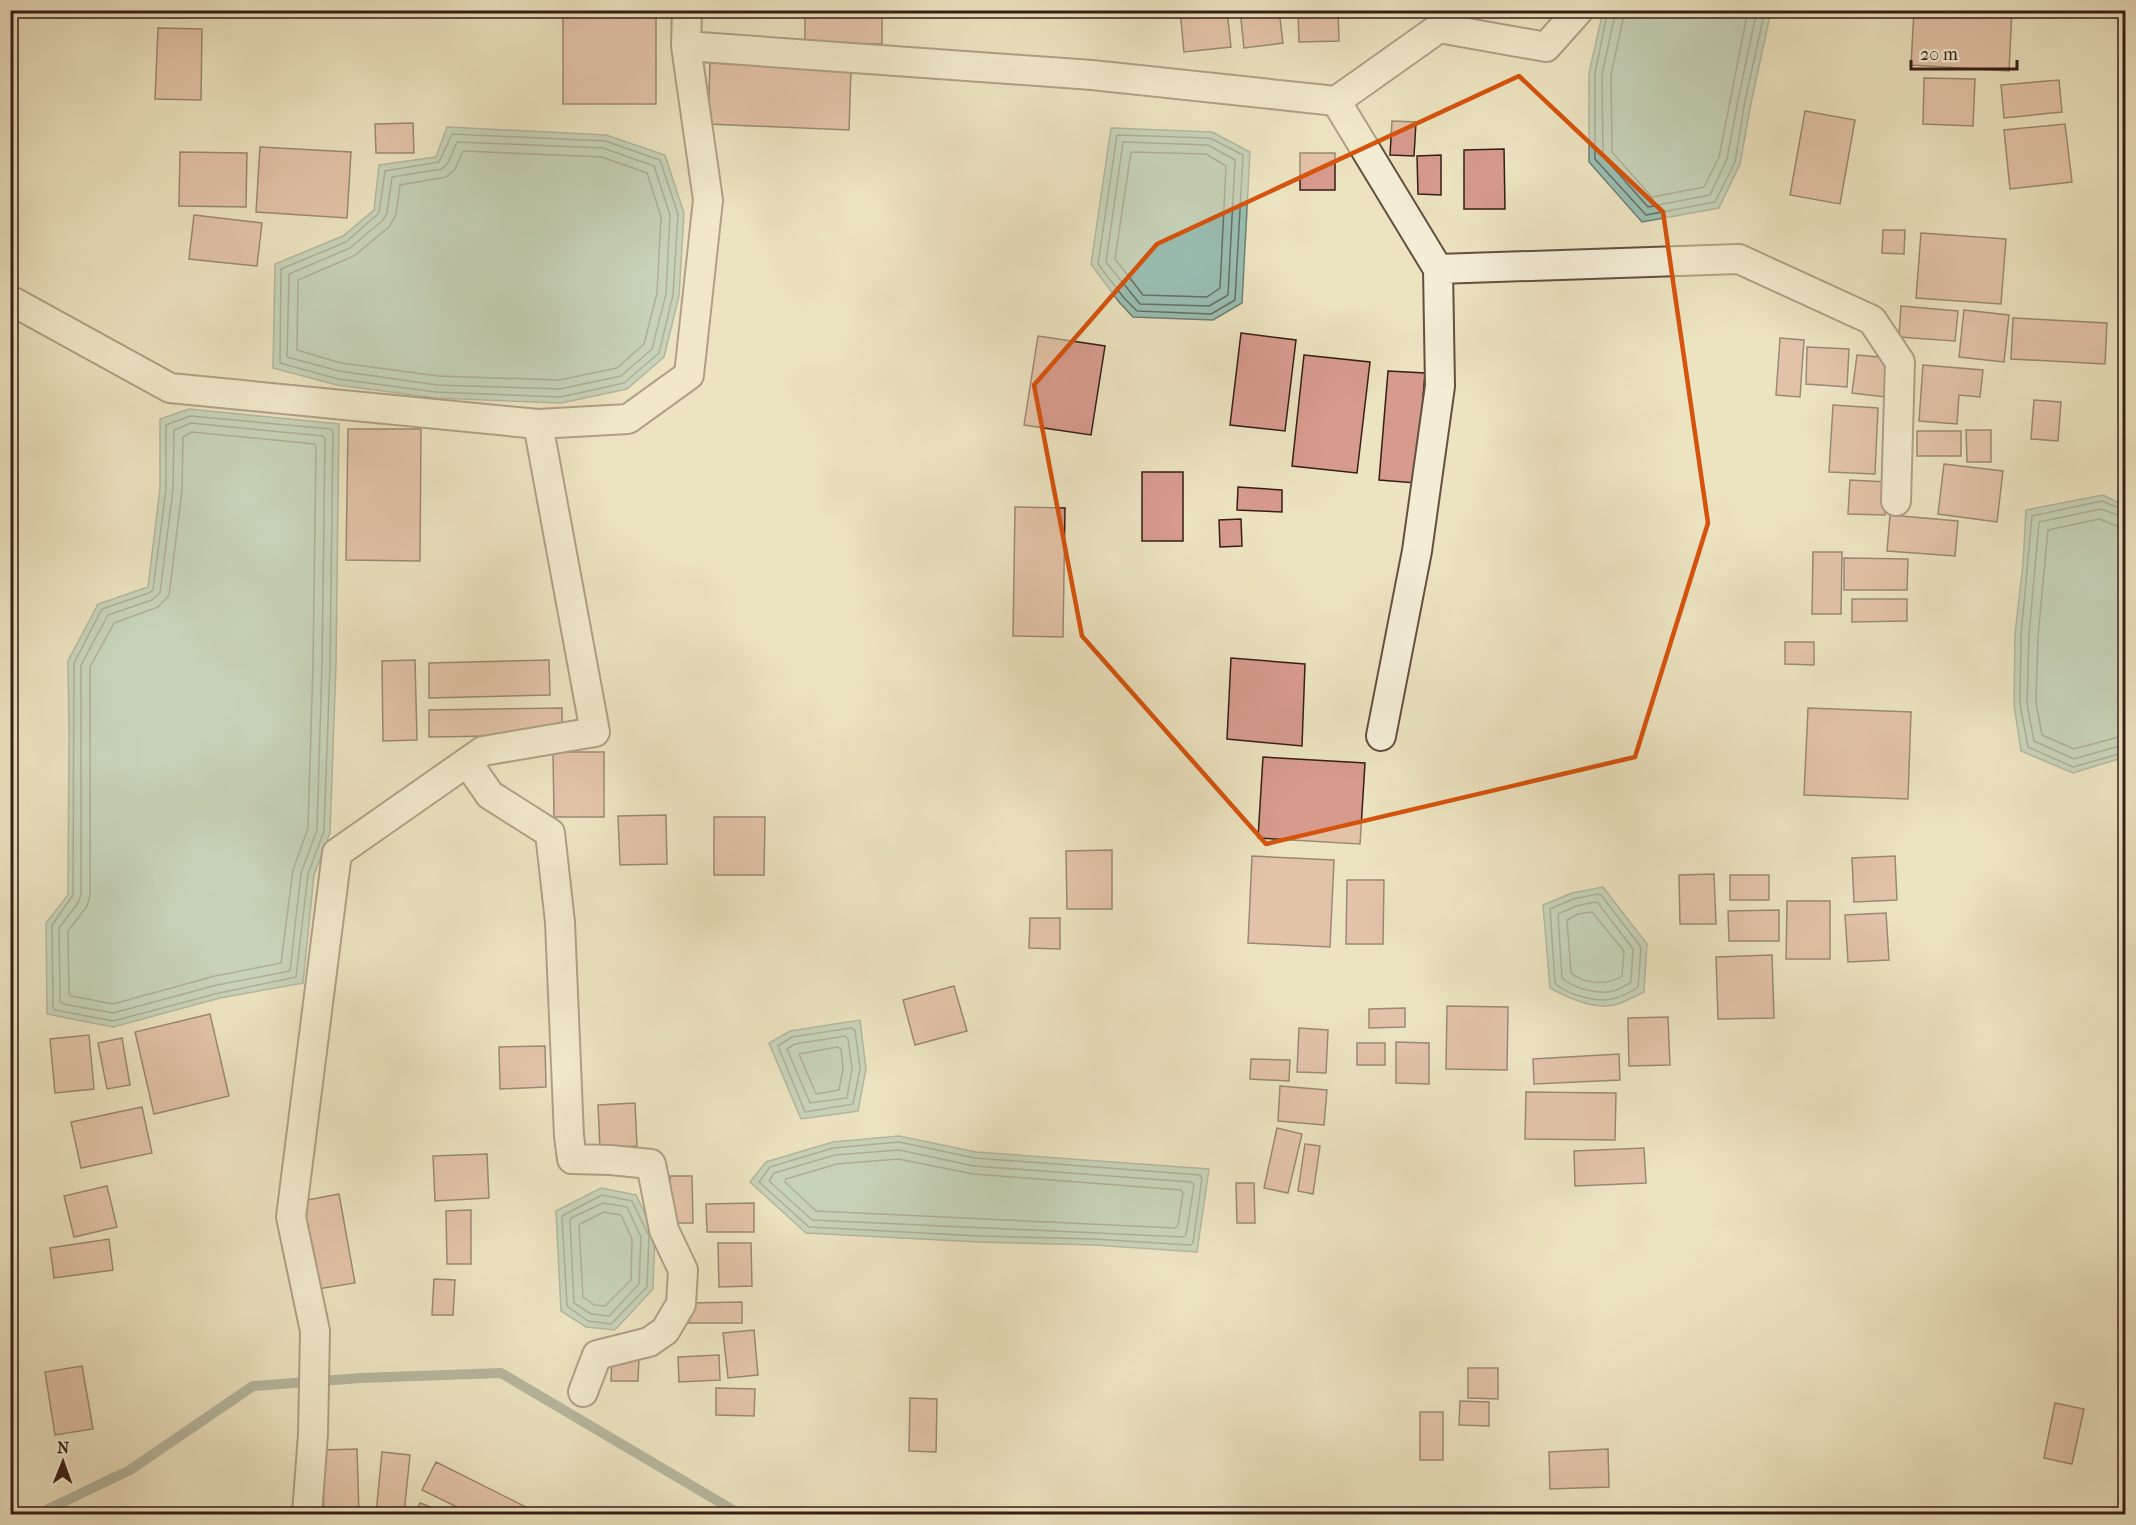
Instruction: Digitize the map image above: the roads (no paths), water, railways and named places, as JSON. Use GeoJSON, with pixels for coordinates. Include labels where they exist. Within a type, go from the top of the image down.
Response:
{"type":"FeatureCollection","features":[{"type":"Feature","properties":{"kind":"street"},"geometry":{"type":"LineString","coordinates":[[10,300],[170,388],[538,424],[628,419],[689,375],[708,200],[686,46],[687,10]]}},
{"type":"Feature","properties":{"kind":"street"},"geometry":{"type":"LineString","coordinates":[[686,46],[1092,75],[1336,101],[1439,28],[1546,47],[1579,10]]}},
{"type":"Feature","properties":{"kind":"street"},"geometry":{"type":"LineString","coordinates":[[1336,101],[1438,269],[1440,386],[1417,551],[1381,736]]}},
{"type":"Feature","properties":{"kind":"street"},"geometry":{"type":"LineString","coordinates":[[1438,269],[1739,259],[1872,320],[1900,362],[1896,501]]}},
{"type":"Feature","properties":{"kind":"street"},"geometry":{"type":"LineString","coordinates":[[307,1515],[313,1434],[315,1331],[291,1217],[337,853],[483,751],[595,732],[538,424]]}},
{"type":"Feature","properties":{"kind":"street"},"geometry":{"type":"LineString","coordinates":[[467,762],[489,795],[550,833],[560,922],[569,1136],[572,1159],[651,1164],[664,1230],[682,1270],[681,1304],[665,1331],[649,1342],[597,1355],[583,1392]]}},
{"type":"Feature","properties":{"kind":"water"},"geometry":{"type":"Polygon","coordinates":[[[1603,11],[1771,11],[1740,164],[1719,208],[1642,222],[1589,162],[1589,73],[1603,11]]]}},
{"type":"Feature","properties":{"kind":"water"},"geometry":{"type":"Polygon","coordinates":[[[447,127],[606,135],[665,155],[684,213],[679,296],[664,357],[627,389],[561,403],[436,398],[337,385],[273,368],[275,264],[343,236],[374,210],[379,165],[436,157],[447,127]]]}},
{"type":"Feature","properties":{"kind":"water"},"geometry":{"type":"Polygon","coordinates":[[[1111,128],[1212,132],[1250,152],[1242,303],[1213,320],[1133,317],[1119,302],[1091,264],[1111,128]]]}},
{"type":"Feature","properties":{"kind":"water"},"geometry":{"type":"Polygon","coordinates":[[[189,409],[339,424],[336,665],[330,833],[314,875],[303,983],[220,998],[113,1027],[47,1014],[46,923],[68,895],[68,661],[98,604],[148,587],[160,488],[160,419],[189,409]]]}},
{"type":"Feature","properties":{"kind":"water"},"geometry":{"type":"Polygon","coordinates":[[[2103,495],[2125,506],[2125,757],[2073,773],[2021,751],[2014,705],[2015,634],[2026,510],[2103,495]]]}},
{"type":"Feature","properties":{"kind":"water"},"geometry":{"type":"Polygon","coordinates":[[[1603,887],[1647,944],[1644,992],[1610,1006],[1582,1002],[1550,988],[1543,905],[1572,893],[1603,887]]]}},
{"type":"Feature","properties":{"kind":"water"},"geometry":{"type":"Polygon","coordinates":[[[860,1020],[866,1069],[858,1111],[801,1119],[769,1043],[790,1031],[860,1020]]]}},
{"type":"Feature","properties":{"kind":"water"},"geometry":{"type":"Polygon","coordinates":[[[899,1136],[976,1152],[1209,1169],[1197,1252],[1094,1245],[806,1233],[750,1182],[766,1162],[833,1142],[899,1136]]]}},
{"type":"Feature","properties":{"kind":"water"},"geometry":{"type":"Polygon","coordinates":[[[601,1188],[636,1195],[655,1234],[653,1289],[615,1330],[586,1327],[561,1311],[556,1211],[601,1188]]]}},
{"type":"Feature","properties":{"kind":"waterway"},"geometry":{"type":"LineString","coordinates":[[38,1514],[130,1470],[253,1386],[361,1378],[501,1373],[733,1510],[748,1514]]}}]}
